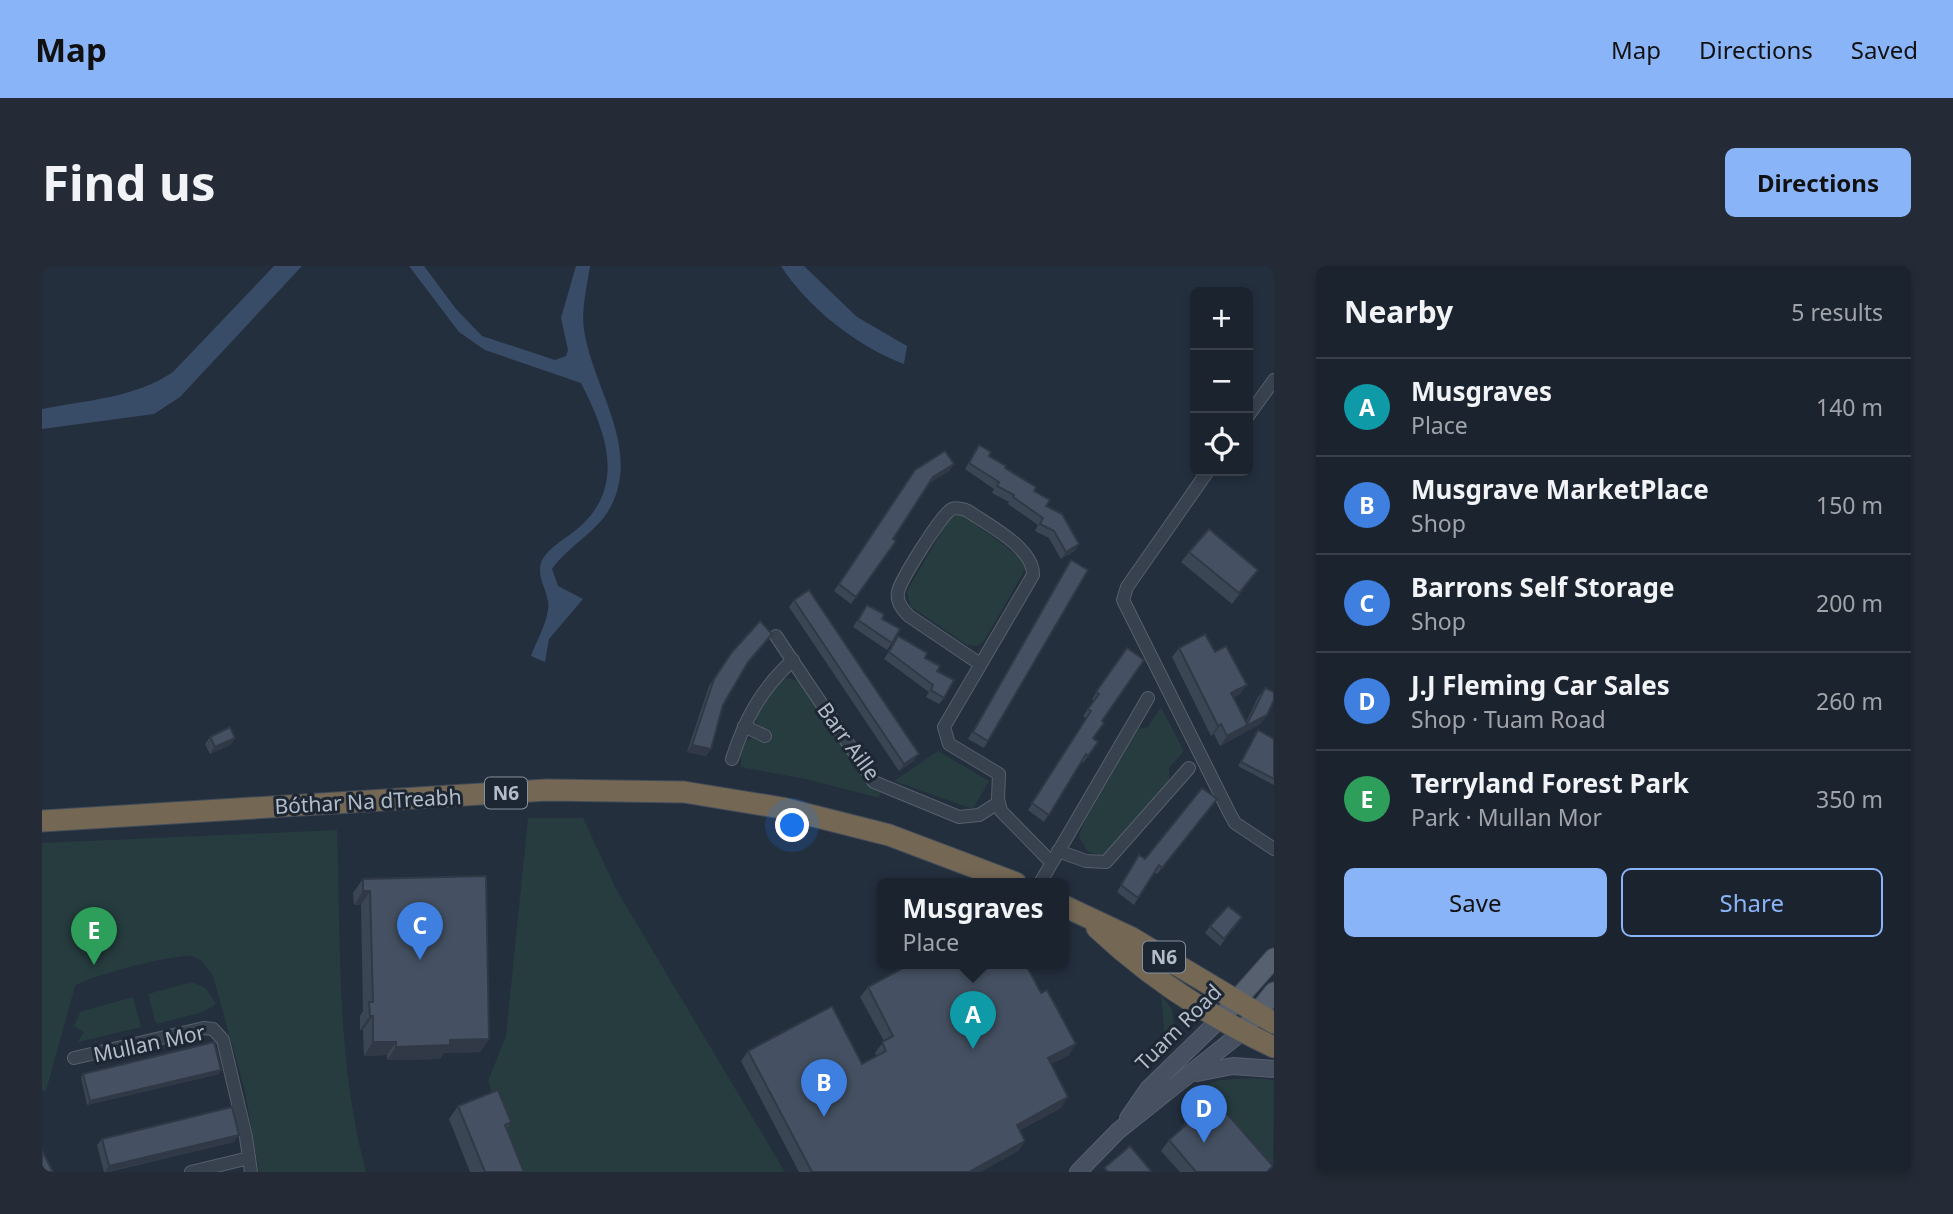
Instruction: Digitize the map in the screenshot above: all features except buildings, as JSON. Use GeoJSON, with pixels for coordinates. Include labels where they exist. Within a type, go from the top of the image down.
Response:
{"type":"FeatureCollection","features":[{"type":"Feature","properties":{"kind":"highway","name":"Bóthar Na dTreabh"},"geometry":{"type":"LineString","coordinates":[[42,821],[547,790],[684,792],[782,808],[863,828],[934,850],[1004,878]]}},
{"type":"Feature","properties":{"kind":"highway","name":"N6"},"geometry":{"type":"LineString","coordinates":[[1069,909],[1132,938],[1266,1019]]}},
{"type":"Feature","properties":{"kind":"highway","name":"N6"},"geometry":{"type":"LineString","coordinates":[[1088,920],[1124,953],[1220,1019],[1274,1047]]}},
{"type":"Feature","properties":{"kind":"main road","name":"Tuam Road"},"geometry":{"type":"LineString","coordinates":[[1118,1131],[1148,1089],[1220,1019],[1274,958]]}},
{"type":"Feature","properties":{"kind":"main road","name":"Tuam Road"},"geometry":{"type":"LineString","coordinates":[[1078,1172],[1118,1131],[1242,1032],[1266,1019],[1274,992]]}},
{"type":"Feature","properties":{"kind":"main road"},"geometry":{"type":"LineString","coordinates":[[1192,1074],[1233,1066],[1274,1069]]}},
{"type":"Feature","properties":{"kind":"street"},"geometry":{"type":"LineString","coordinates":[[1250,413],[1274,380]]}},
{"type":"Feature","properties":{"kind":"street"},"geometry":{"type":"LineString","coordinates":[[1205,476],[1127,587],[1123,600],[1235,823],[1274,849]]}},
{"type":"Feature","properties":{"kind":"street"},"geometry":{"type":"LineString","coordinates":[[980,664],[909,616],[902,610],[899,598],[901,585],[951,509],[968,511],[1024,552],[1033,568],[1033,575],[980,664],[947,719],[944,735],[949,744],[999,774],[998,803],[1015,827],[1054,856],[1105,862],[1189,768]]}},
{"type":"Feature","properties":{"kind":"street","name":"Barr Aille"},"geometry":{"type":"LineString","coordinates":[[776,636],[874,782],[959,817],[979,815],[998,803]]}},
{"type":"Feature","properties":{"kind":"street"},"geometry":{"type":"LineString","coordinates":[[732,759],[744,726],[765,688],[793,660]]}},
{"type":"Feature","properties":{"kind":"street"},"geometry":{"type":"LineString","coordinates":[[1043,878],[1148,698]]}},
{"type":"Feature","properties":{"kind":"street"},"geometry":{"type":"LineString","coordinates":[[744,726],[765,736]]}},
{"type":"Feature","properties":{"kind":"street","name":"Mullan Mor"},"geometry":{"type":"LineString","coordinates":[[74,1058],[204,1028],[213,1029],[223,1040],[251,1172]]}},
{"type":"Feature","properties":{"kind":"street"},"geometry":{"type":"LineString","coordinates":[[191,1172],[249,1158]]}},
{"type":"Feature","properties":{"kind":"green space"},"geometry":{"type":"Polygon","coordinates":[[[958,515],[965,516],[1021,558],[1026,568],[984,641],[977,646],[967,645],[910,606],[907,591],[949,519],[958,515]]]}},
{"type":"Feature","properties":{"kind":"green space"},"geometry":{"type":"Polygon","coordinates":[[[789,678],[800,682],[881,791],[879,798],[806,779],[741,767],[741,750],[745,741],[752,738],[766,743],[771,734],[756,722],[755,714],[779,680],[789,678]]]}},
{"type":"Feature","properties":{"kind":"green space"},"geometry":{"type":"Polygon","coordinates":[[[1161,707],[1184,751],[1169,768],[1169,780],[1112,848],[1102,855],[1088,852],[1079,837],[1083,824],[1138,729],[1148,727],[1161,707]]]}},
{"type":"Feature","properties":{"kind":"green space"},"geometry":{"type":"Polygon","coordinates":[[[938,751],[989,781],[973,809],[894,781],[938,751]]]}},
{"type":"Feature","properties":{"kind":"green space"},"geometry":{"type":"Polygon","coordinates":[[[528,818],[583,818],[616,889],[785,1172],[515,1172],[507,1136],[488,1081],[506,1036],[528,818]]]}},
{"type":"Feature","properties":{"kind":"green space"},"geometry":{"type":"Polygon","coordinates":[[[337,830],[345,1045],[349,1088],[366,1172],[259,1172],[245,1091],[213,976],[202,961],[192,956],[168,958],[132,967],[75,986],[46,1091],[42,1090],[42,843],[337,830]]]}},
{"type":"Feature","properties":{"kind":"green space"},"geometry":{"type":"Polygon","coordinates":[[[192,982],[206,988],[216,1004],[203,1012],[156,1024],[148,994],[192,982]]]}},
{"type":"Feature","properties":{"kind":"green space"},"geometry":{"type":"Polygon","coordinates":[[[1161,995],[1172,1009],[1175,1035],[1159,1050],[1164,1028],[1161,995]]]}},
{"type":"Feature","properties":{"kind":"green space"},"geometry":{"type":"Polygon","coordinates":[[[133,997],[141,1027],[78,1042],[84,1032],[74,1026],[80,1012],[133,997]]]}},
{"type":"Feature","properties":{"kind":"green space"},"geometry":{"type":"Polygon","coordinates":[[[1220,1080],[1274,1080],[1273,1172],[1266,1172],[1204,1099],[1187,1092],[1220,1080]]]}},
{"type":"Feature","properties":{"kind":"water"},"geometry":{"type":"Polygon","coordinates":[[[274,266],[302,266],[180,397],[154,414],[42,429],[42,409],[127,393],[173,372],[274,266]]]}},
{"type":"Feature","properties":{"kind":"water"},"geometry":{"type":"Polygon","coordinates":[[[409,266],[424,266],[456,309],[482,336],[555,360],[566,356],[568,350],[561,318],[576,266],[590,266],[584,306],[584,330],[618,440],[621,462],[619,484],[611,506],[599,524],[552,569],[558,586],[583,599],[549,639],[545,662],[531,656],[548,610],[540,575],[541,563],[551,549],[592,514],[602,496],[607,478],[607,460],[598,422],[581,383],[485,350],[459,332],[409,266]]]}},
{"type":"Feature","properties":{"kind":"water"},"geometry":{"type":"Polygon","coordinates":[[[781,266],[804,266],[857,317],[907,346],[904,364],[869,347],[835,324],[805,296],[781,266]]]}},
{"type":"Feature","properties":{"kind":"place","name":"Barrons Self Storage"},"geometry":{"type":"Point","coordinates":[420,960]}},
{"type":"Feature","properties":{"kind":"place","name":"Terryland Forest Park"},"geometry":{"type":"Point","coordinates":[94,965]}},
{"type":"Feature","properties":{"kind":"place","name":"Musgraves"},"geometry":{"type":"Point","coordinates":[973,1049]}},
{"type":"Feature","properties":{"kind":"place","name":"Musgrave MarketPlace"},"geometry":{"type":"Point","coordinates":[824,1117]}},
{"type":"Feature","properties":{"kind":"place","name":"J.J Fleming Car Sales"},"geometry":{"type":"Point","coordinates":[1204,1143]}}]}
